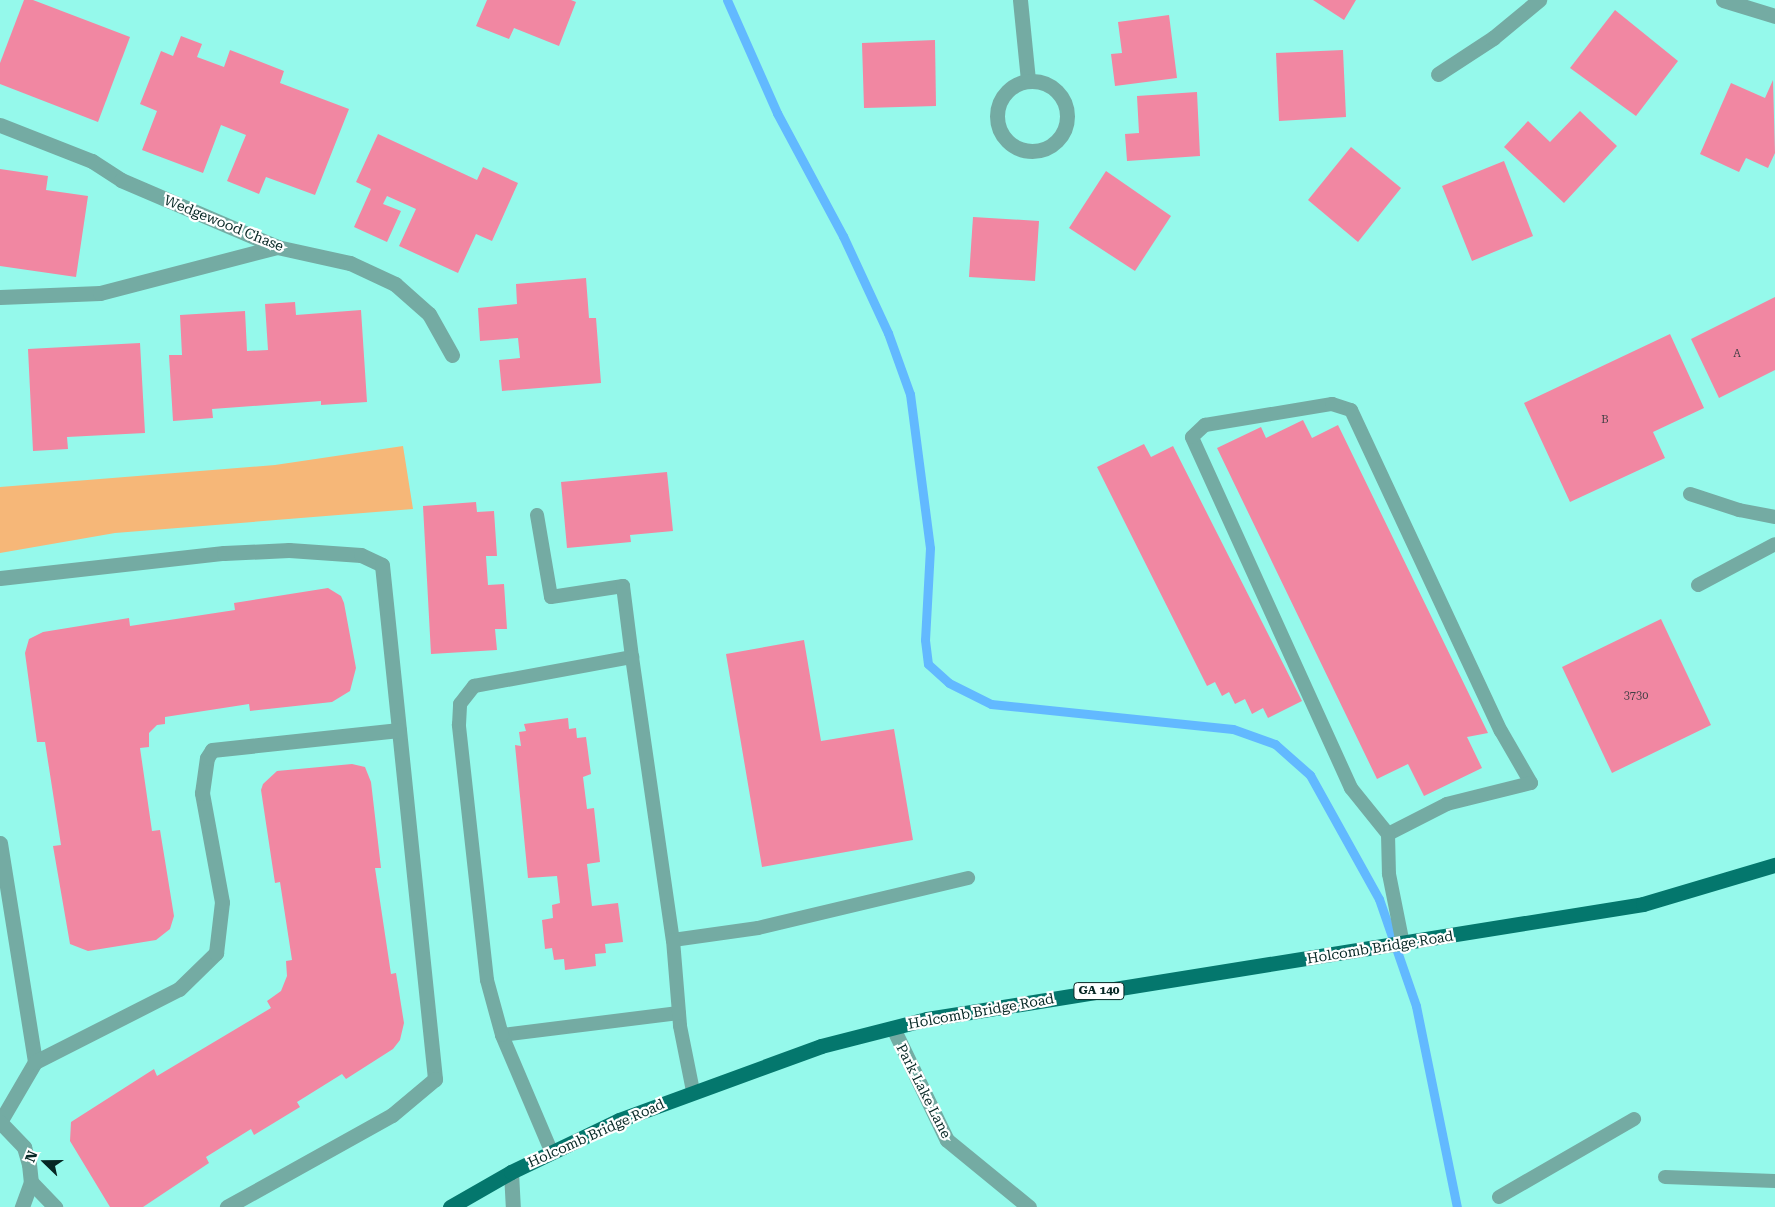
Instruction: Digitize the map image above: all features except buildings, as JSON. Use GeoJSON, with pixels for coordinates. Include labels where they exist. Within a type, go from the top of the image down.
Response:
{"type":"FeatureCollection","features":[{"type":"Feature","properties":{"kind":"main road","name":"Holcomb Bridge Road"},"geometry":{"type":"LineString","coordinates":[[450,1207],[512,1172],[619,1120],[693,1091],[821,1046],[937,1017],[1403,944],[1643,904],[1775,865]]}},
{"type":"Feature","properties":{"kind":"street"},"geometry":{"type":"LineString","coordinates":[[1020,0],[1028,80]]}},
{"type":"Feature","properties":{"kind":"street"},"geometry":{"type":"LineString","coordinates":[[1438,74],[1493,38],[1540,0]]}},
{"type":"Feature","properties":{"kind":"street"},"geometry":{"type":"LineString","coordinates":[[1723,0],[1775,16]]}},
{"type":"Feature","properties":{"kind":"street"},"geometry":{"type":"LineString","coordinates":[[1028,80],[1051,85],[1066,102],[1068,114],[1061,136],[1042,150],[1031,151],[1009,143],[998,123],[1000,100],[1012,87],[1028,80]]}},
{"type":"Feature","properties":{"kind":"street","name":"Wedgewood Chase"},"geometry":{"type":"LineString","coordinates":[[0,126],[92,161],[121,180],[277,247],[350,263],[395,284],[429,314],[452,355]]}},
{"type":"Feature","properties":{"kind":"street"},"geometry":{"type":"LineString","coordinates":[[0,297],[100,293],[277,247]]}},
{"type":"Feature","properties":{"kind":"street"},"geometry":{"type":"LineString","coordinates":[[0,578],[224,553],[289,550],[361,555],[382,565],[435,1079],[392,1115],[227,1207]]}},
{"type":"Feature","properties":{"kind":"street"},"geometry":{"type":"LineString","coordinates":[[22,1207],[30,1182],[24,1147],[0,1122],[34,1062],[179,989],[216,953],[222,902],[202,793],[207,758],[212,750],[399,730]]}},
{"type":"Feature","properties":{"kind":"street"},"geometry":{"type":"LineString","coordinates":[[0,843],[34,1062]]}},
{"type":"Feature","properties":{"kind":"street","name":"Park Lake Lane"},"geometry":{"type":"LineString","coordinates":[[893,1028],[947,1140],[1029,1207]]}},
{"type":"Feature","properties":{"kind":"street"},"geometry":{"type":"LineString","coordinates":[[512,1172],[513,1207]]}},
{"type":"Feature","properties":{"kind":"street"},"geometry":{"type":"LineString","coordinates":[[30,1182],[55,1207]]}},
{"type":"Feature","properties":{"kind":"lane"},"geometry":{"type":"LineString","coordinates":[[1388,834],[1447,804],[1531,783],[1502,731],[1351,410],[1332,404],[1205,425],[1192,437],[1196,446],[1351,788],[1388,834],[1389,874],[1403,944]]}},
{"type":"Feature","properties":{"kind":"lane"},"geometry":{"type":"LineString","coordinates":[[1690,494],[1739,510],[1775,517]]}},
{"type":"Feature","properties":{"kind":"lane"},"geometry":{"type":"LineString","coordinates":[[538,515],[551,597],[623,586],[673,940],[679,1013],[693,1091]]}},
{"type":"Feature","properties":{"kind":"lane"},"geometry":{"type":"LineString","coordinates":[[1698,585],[1775,544]]}},
{"type":"Feature","properties":{"kind":"lane"},"geometry":{"type":"LineString","coordinates":[[552,1153],[502,1035],[488,980],[459,725],[460,704],[474,686],[632,657]]}},
{"type":"Feature","properties":{"kind":"lane"},"geometry":{"type":"LineString","coordinates":[[673,940],[758,928],[968,878]]}},
{"type":"Feature","properties":{"kind":"lane"},"geometry":{"type":"LineString","coordinates":[[502,1035],[679,1013]]}},
{"type":"Feature","properties":{"kind":"lane"},"geometry":{"type":"LineString","coordinates":[[1499,1197],[1634,1119]]}},
{"type":"Feature","properties":{"kind":"lane"},"geometry":{"type":"LineString","coordinates":[[1665,1176],[1775,1181]]}},
{"type":"Feature","properties":{"kind":"shaded area"},"geometry":{"type":"Polygon","coordinates":[[[403,446],[413,509],[115,533],[0,553],[0,487],[275,465],[403,446]]]}},
{"type":"Feature","properties":{"kind":"waterway"},"geometry":{"type":"LineString","coordinates":[[727,0],[777,113],[843,236],[888,333],[910,394],[930,548],[925,640],[928,664],[949,683],[991,704],[1233,729],[1275,744],[1310,775],[1379,899],[1416,1006],[1457,1207]]}}]}
